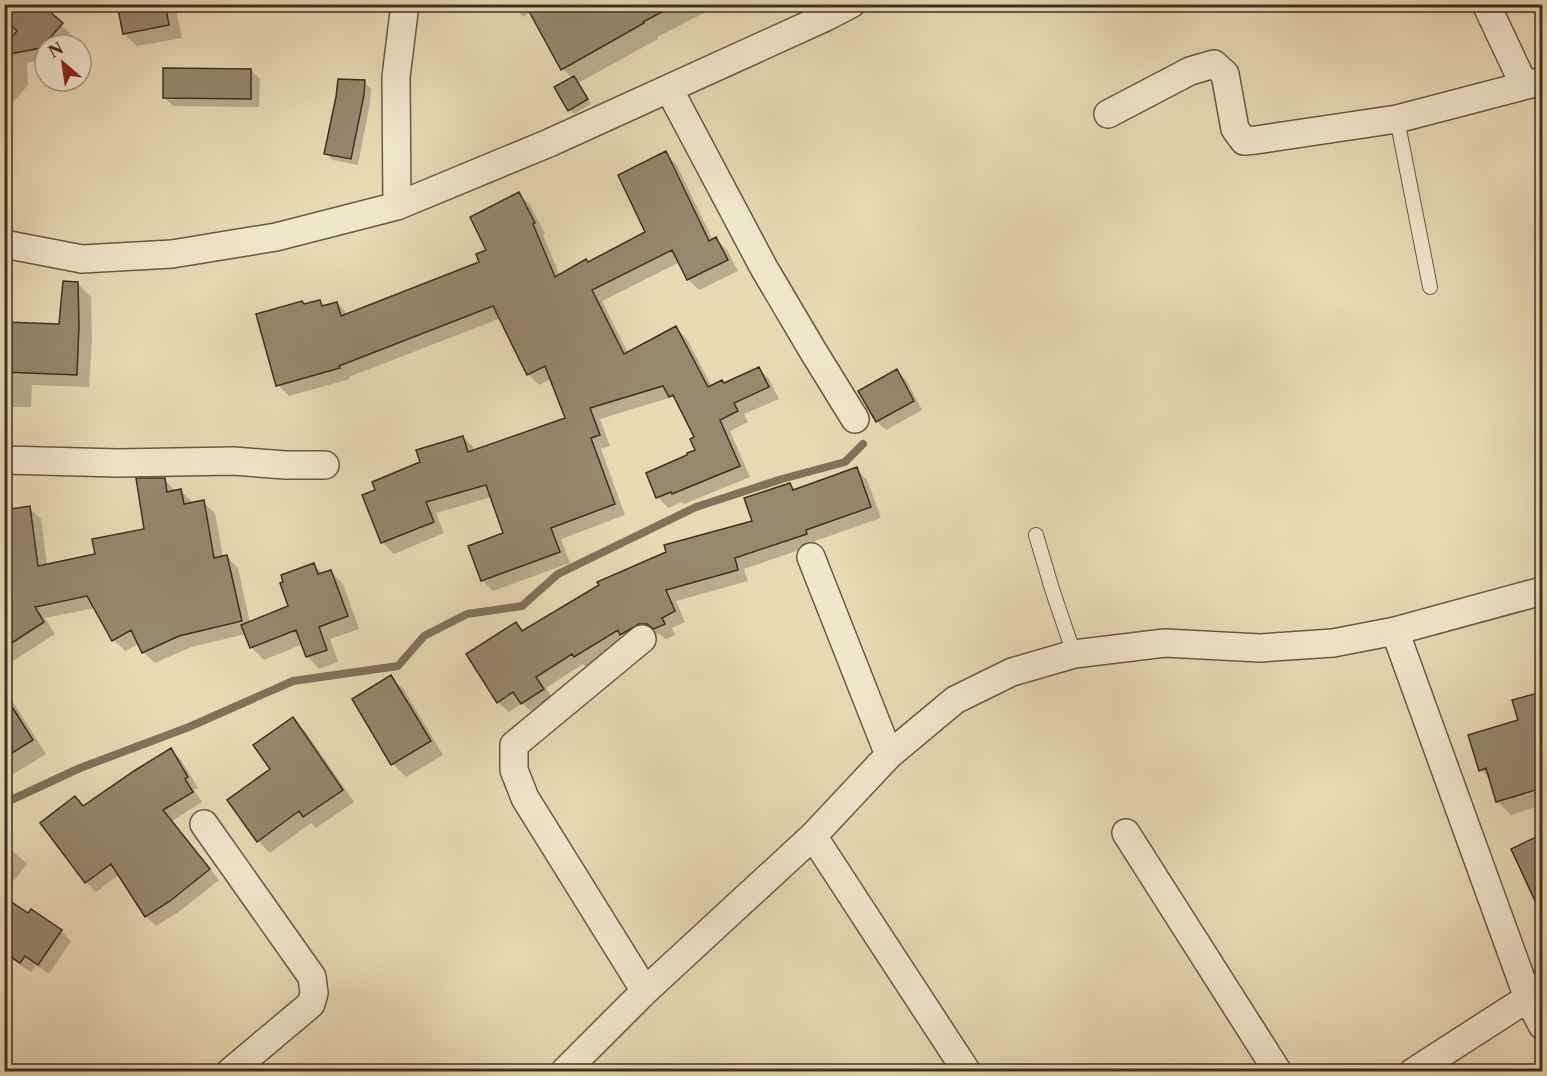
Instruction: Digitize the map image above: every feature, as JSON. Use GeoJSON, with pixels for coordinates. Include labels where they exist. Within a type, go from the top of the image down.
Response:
{"type":"FeatureCollection","features":[{"type":"Feature","properties":{"kind":"street"},"geometry":{"type":"LineString","coordinates":[[397,206],[396,77],[405,4]]}},
{"type":"Feature","properties":{"kind":"street"},"geometry":{"type":"LineString","coordinates":[[4,243],[82,259],[172,254],[276,237],[397,206],[549,143],[851,4]]}},
{"type":"Feature","properties":{"kind":"street"},"geometry":{"type":"LineString","coordinates":[[1108,114],[1190,71],[1214,64],[1225,74],[1235,129],[1244,141],[1397,119],[1533,83],[1486,4]]}},
{"type":"Feature","properties":{"kind":"street"},"geometry":{"type":"LineString","coordinates":[[669,89],[764,268],[855,419]]}},
{"type":"Feature","properties":{"kind":"street"},"geometry":{"type":"LineString","coordinates":[[4,459],[118,463],[233,461],[325,465]]}},
{"type":"Feature","properties":{"kind":"street"},"geometry":{"type":"LineString","coordinates":[[812,557],[889,755]]}},
{"type":"Feature","properties":{"kind":"street"},"geometry":{"type":"LineString","coordinates":[[564,1071],[645,991],[813,836],[889,755],[955,700],[1012,672],[1074,654],[1165,643],[1260,648],[1334,643],[1395,631],[1542,591]]}},
{"type":"Feature","properties":{"kind":"street"},"geometry":{"type":"LineString","coordinates":[[1395,631],[1528,998],[1542,1025]]}},
{"type":"Feature","properties":{"kind":"street"},"geometry":{"type":"LineString","coordinates":[[642,639],[514,745],[514,770],[525,798],[645,991]]}},
{"type":"Feature","properties":{"kind":"street"},"geometry":{"type":"LineString","coordinates":[[204,824],[312,977],[314,993],[311,1004],[230,1071]]}},
{"type":"Feature","properties":{"kind":"street"},"geometry":{"type":"LineString","coordinates":[[1126,833],[1278,1071]]}},
{"type":"Feature","properties":{"kind":"street"},"geometry":{"type":"LineString","coordinates":[[813,836],[967,1071]]}},
{"type":"Feature","properties":{"kind":"street"},"geometry":{"type":"LineString","coordinates":[[1413,1071],[1528,998]]}},
{"type":"Feature","properties":{"kind":"lane"},"geometry":{"type":"LineString","coordinates":[[1397,119],[1430,287]]}},
{"type":"Feature","properties":{"kind":"lane"},"geometry":{"type":"LineString","coordinates":[[1036,535],[1074,654]]}},
{"type":"Feature","properties":{"kind":"building"},"geometry":{"type":"Polygon","coordinates":[[[4,4],[41,4],[63,23],[54,33],[33,33],[33,50],[4,55],[4,45],[17,31],[4,19],[4,4]]]}},
{"type":"Feature","properties":{"kind":"building"},"geometry":{"type":"Polygon","coordinates":[[[117,4],[165,4],[169,25],[123,34],[117,4]]]}},
{"type":"Feature","properties":{"kind":"building"},"geometry":{"type":"Polygon","coordinates":[[[525,4],[677,4],[561,70],[525,4]]]}},
{"type":"Feature","properties":{"kind":"building"},"geometry":{"type":"Polygon","coordinates":[[[163,68],[251,69],[251,99],[163,98],[163,68]]]}},
{"type":"Feature","properties":{"kind":"building"},"geometry":{"type":"Polygon","coordinates":[[[574,76],[588,99],[568,111],[554,87],[574,76]]]}},
{"type":"Feature","properties":{"kind":"building"},"geometry":{"type":"Polygon","coordinates":[[[338,79],[365,80],[351,159],[324,154],[338,79]]]}},
{"type":"Feature","properties":{"kind":"building"},"geometry":{"type":"Polygon","coordinates":[[[666,151],[709,241],[716,237],[728,260],[687,280],[672,250],[592,290],[624,354],[676,326],[708,387],[722,380],[724,383],[759,367],[769,387],[734,403],[738,411],[720,420],[740,466],[672,494],[671,492],[656,498],[646,473],[695,450],[690,439],[694,437],[673,395],[669,397],[663,386],[590,408],[600,435],[591,438],[615,504],[551,528],[560,552],[481,581],[468,546],[503,533],[486,485],[426,502],[434,522],[381,543],[362,495],[375,490],[372,482],[420,462],[416,450],[463,436],[468,452],[565,418],[545,366],[527,375],[493,306],[339,366],[340,368],[276,386],[256,314],[302,301],[304,304],[320,300],[322,306],[337,302],[341,316],[479,262],[476,254],[486,250],[470,217],[519,192],[535,223],[533,224],[555,277],[586,259],[588,262],[645,232],[618,175],[666,151]]]}},
{"type":"Feature","properties":{"kind":"building"},"geometry":{"type":"Polygon","coordinates":[[[63,281],[78,282],[77,375],[4,372],[4,322],[59,324],[63,281]]]}},
{"type":"Feature","properties":{"kind":"building"},"geometry":{"type":"Polygon","coordinates":[[[897,369],[914,401],[876,422],[858,391],[897,369]]]}},
{"type":"Feature","properties":{"kind":"building"},"geometry":{"type":"Polygon","coordinates":[[[857,467],[871,507],[806,530],[807,534],[735,558],[738,570],[666,590],[675,611],[662,618],[665,624],[654,629],[647,624],[639,624],[620,635],[618,630],[574,657],[572,654],[536,677],[544,689],[521,704],[513,692],[497,703],[466,654],[516,622],[522,631],[599,585],[597,582],[666,552],[664,545],[752,521],[744,498],[790,483],[793,490],[857,467]]]}},
{"type":"Feature","properties":{"kind":"building"},"geometry":{"type":"Polygon","coordinates":[[[136,478],[165,478],[167,492],[181,489],[184,504],[204,500],[214,558],[227,555],[242,621],[179,636],[142,653],[131,630],[112,641],[87,596],[35,607],[44,622],[4,648],[4,510],[30,506],[38,566],[95,554],[92,539],[144,529],[136,478]]]}},
{"type":"Feature","properties":{"kind":"building"},"geometry":{"type":"Polygon","coordinates":[[[314,563],[318,574],[331,570],[348,616],[319,627],[327,650],[306,657],[296,630],[250,648],[241,625],[288,606],[280,583],[283,582],[281,575],[314,563]]]}},
{"type":"Feature","properties":{"kind":"building"},"geometry":{"type":"Polygon","coordinates":[[[391,675],[431,741],[391,765],[352,699],[391,675]]]}},
{"type":"Feature","properties":{"kind":"building"},"geometry":{"type":"Polygon","coordinates":[[[1542,692],[1542,788],[1496,802],[1486,768],[1479,771],[1468,735],[1518,720],[1512,700],[1542,692]]]}},
{"type":"Feature","properties":{"kind":"building"},"geometry":{"type":"Polygon","coordinates":[[[4,694],[33,740],[4,758],[4,694]]]}},
{"type":"Feature","properties":{"kind":"building"},"geometry":{"type":"Polygon","coordinates":[[[293,717],[343,790],[303,817],[299,811],[257,842],[227,800],[270,769],[253,745],[293,717]]]}},
{"type":"Feature","properties":{"kind":"building"},"geometry":{"type":"Polygon","coordinates":[[[171,748],[188,777],[185,779],[193,792],[163,810],[210,869],[170,901],[145,917],[111,864],[85,883],[40,823],[75,796],[83,806],[171,748]]]}},
{"type":"Feature","properties":{"kind":"building"},"geometry":{"type":"Polygon","coordinates":[[[1542,834],[1542,916],[1511,849],[1542,834]]]}},
{"type":"Feature","properties":{"kind":"building"},"geometry":{"type":"Polygon","coordinates":[[[4,897],[28,913],[31,909],[62,930],[38,965],[25,956],[20,963],[4,952],[4,897]]]}},
{"type":"Feature","properties":{"kind":"waterway"},"geometry":{"type":"LineString","coordinates":[[4,801],[11,800],[80,768],[189,727],[293,681],[398,666],[424,636],[467,614],[522,606],[558,574],[696,507],[782,479],[845,462],[863,444]]}}]}
